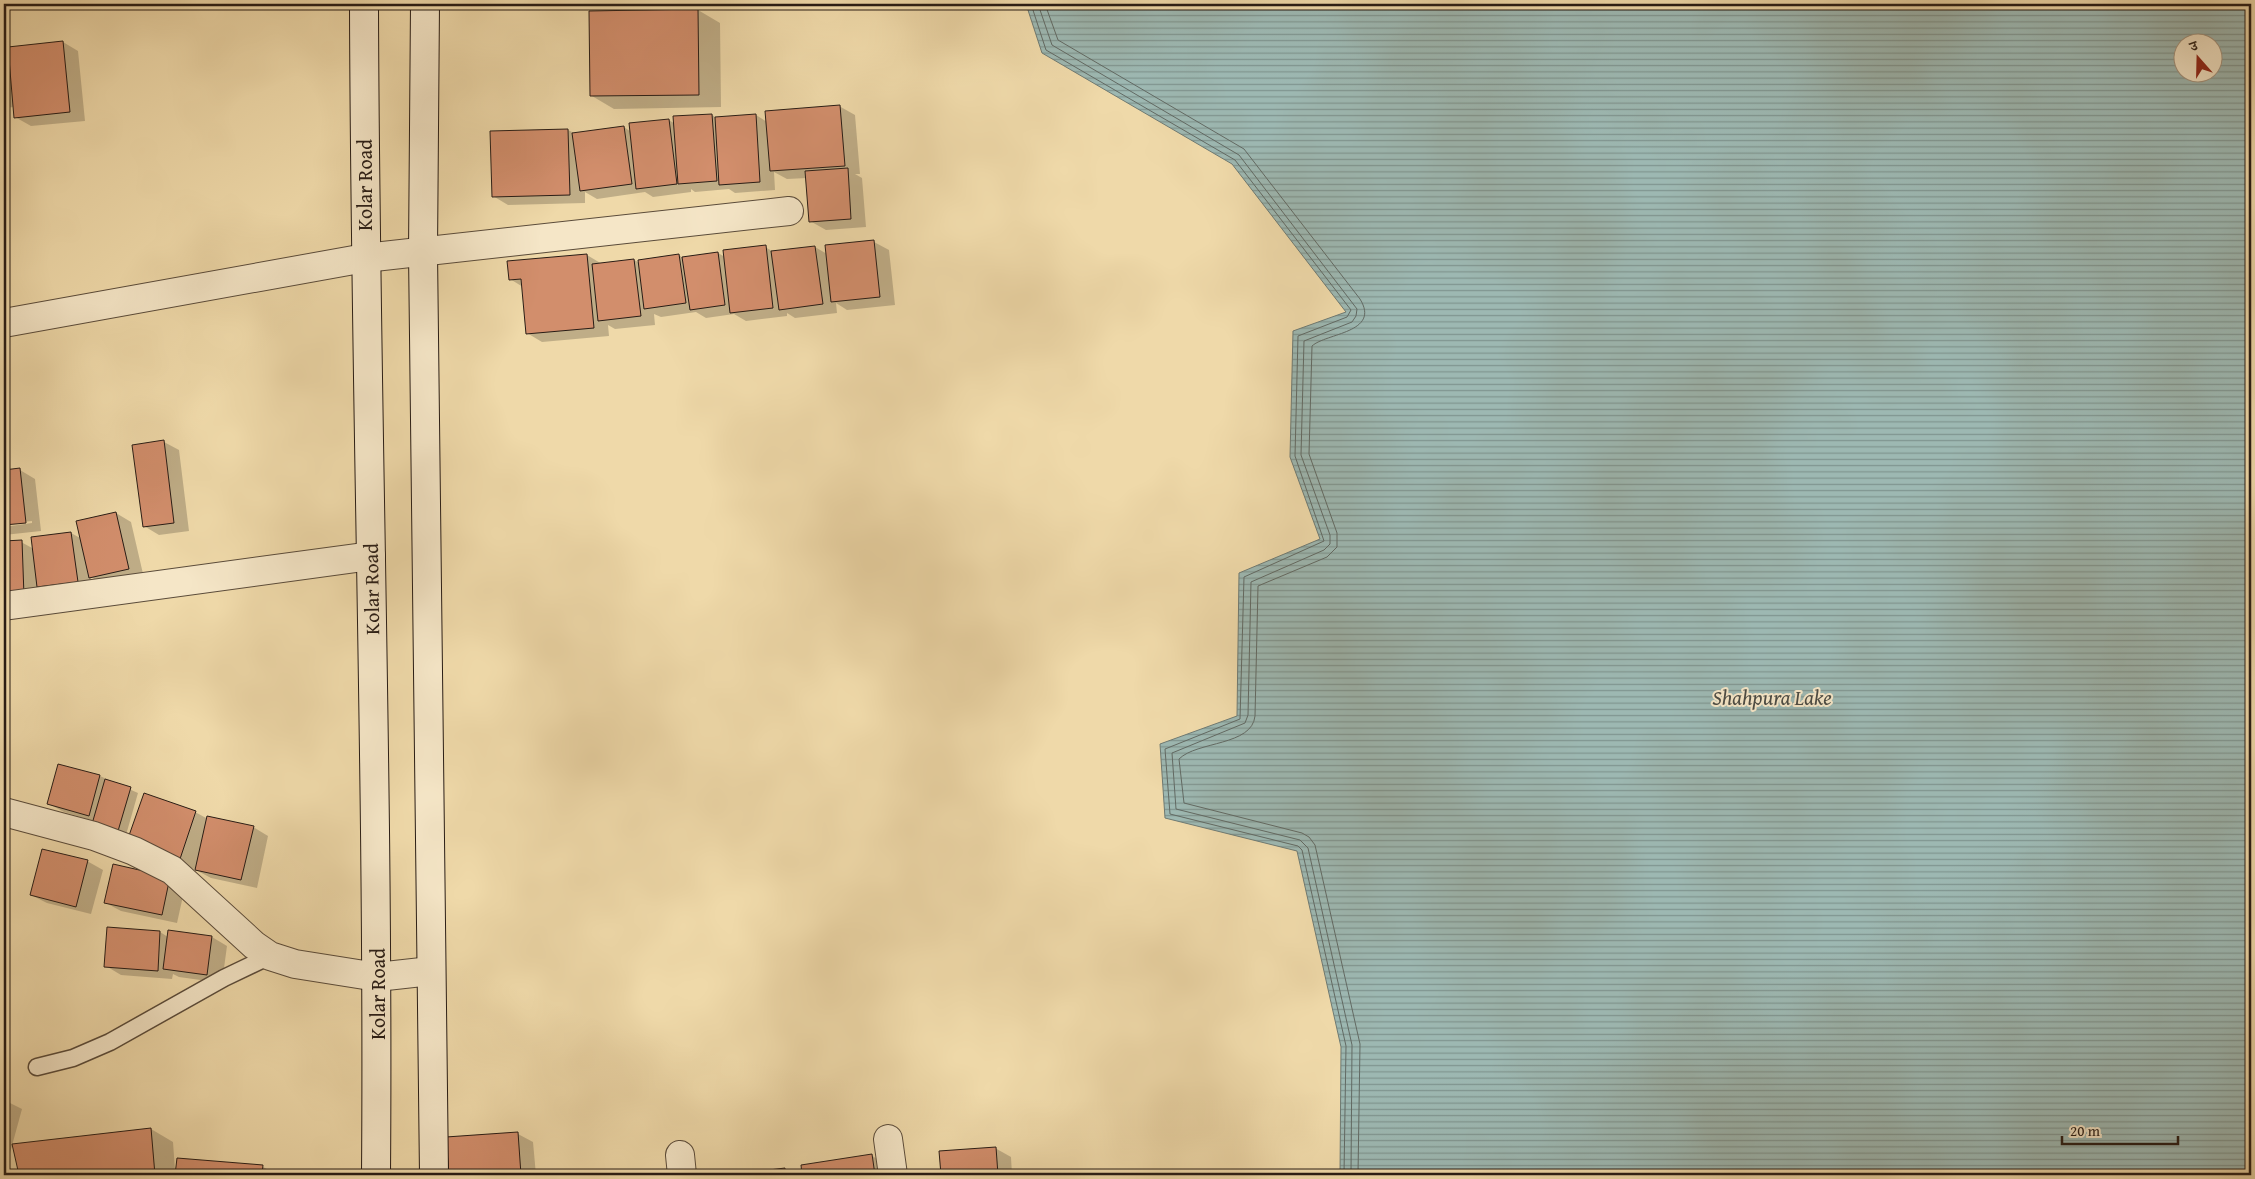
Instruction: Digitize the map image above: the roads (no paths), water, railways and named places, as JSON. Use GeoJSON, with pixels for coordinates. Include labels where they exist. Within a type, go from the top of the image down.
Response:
{"type":"FeatureCollection","features":[{"type":"Feature","properties":{"kind":"main road","name":"Kolar Road"},"geometry":{"type":"LineString","coordinates":[[364,4],[365,258],[377,977],[376,1175]]}},
{"type":"Feature","properties":{"kind":"main road"},"geometry":{"type":"LineString","coordinates":[[425,4],[423,252],[429,574],[434,1175]]}},
{"type":"Feature","properties":{"kind":"main road"},"geometry":{"type":"LineString","coordinates":[[4,323],[365,258],[789,211]]}},
{"type":"Feature","properties":{"kind":"main road"},"geometry":{"type":"LineString","coordinates":[[4,606],[371,556]]}},
{"type":"Feature","properties":{"kind":"main road"},"geometry":{"type":"LineString","coordinates":[[4,812],[94,836],[134,851],[172,870],[254,945],[270,956],[295,964],[377,977],[431,971]]}},
{"type":"Feature","properties":{"kind":"main road"},"geometry":{"type":"LineString","coordinates":[[888,1139],[893,1175]]}},
{"type":"Feature","properties":{"kind":"lane"},"geometry":{"type":"LineString","coordinates":[[37,1067],[73,1058],[110,1042],[224,978],[270,956]]}},
{"type":"Feature","properties":{"kind":"water","name":"Shahpura Lake"},"geometry":{"type":"Polygon","coordinates":[[[1026,4],[2251,4],[2251,1175],[1340,1175],[1341,1047],[1297,851],[1165,818],[1160,744],[1237,716],[1239,573],[1320,539],[1290,457],[1293,331],[1346,312],[1232,164],[1042,53],[1026,4]]]}}]}
